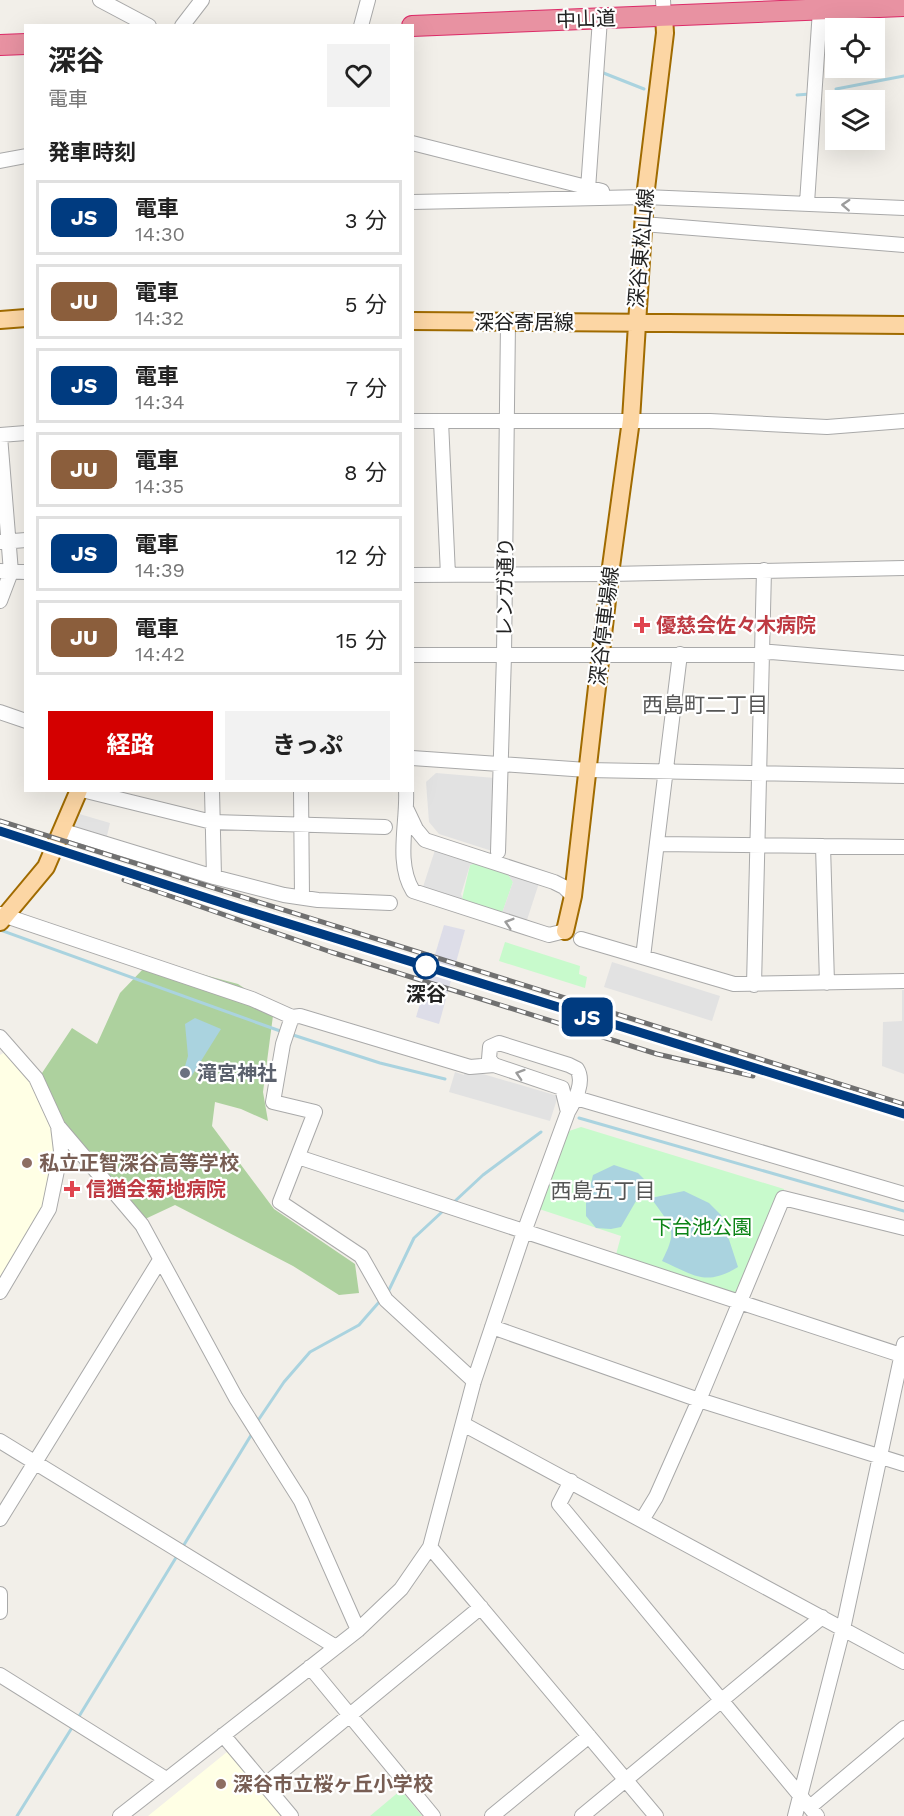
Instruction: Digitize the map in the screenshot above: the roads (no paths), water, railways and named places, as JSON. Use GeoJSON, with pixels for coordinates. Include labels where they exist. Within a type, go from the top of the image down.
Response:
{"type":"FeatureCollection","features":[{"type":"Feature","properties":{"kind":"highway","name":"中山道"},"geometry":{"type":"LineString","coordinates":[[414,26],[600,19],[663,8],[820,10],[871,4],[904,6]]}},
{"type":"Feature","properties":{"kind":"highway"},"geometry":{"type":"LineString","coordinates":[[0,45],[24,44]]}},
{"type":"Feature","properties":{"kind":"main road","name":"深谷東松山線"},"geometry":{"type":"LineString","coordinates":[[663,8],[665,33],[645,197],[635,321],[904,325]]}},
{"type":"Feature","properties":{"kind":"main road"},"geometry":{"type":"LineString","coordinates":[[0,320],[24,318]]}},
{"type":"Feature","properties":{"kind":"main road","name":"深谷寄居線"},"geometry":{"type":"LineString","coordinates":[[414,321],[635,321]]}},
{"type":"Feature","properties":{"kind":"main road","name":"深谷停車場線"},"geometry":{"type":"LineString","coordinates":[[565,931],[573,896],[610,574],[631,420],[635,321]]}},
{"type":"Feature","properties":{"kind":"main road"},"geometry":{"type":"LineString","coordinates":[[2,918],[50,861],[80,792]]}},
{"type":"Feature","properties":{"kind":"street"},"geometry":{"type":"LineString","coordinates":[[100,0],[146,24]]}},
{"type":"Feature","properties":{"kind":"street"},"geometry":{"type":"LineString","coordinates":[[184,24],[202,0]]}},
{"type":"Feature","properties":{"kind":"street"},"geometry":{"type":"LineString","coordinates":[[362,24],[368,0]]}},
{"type":"Feature","properties":{"kind":"street"},"geometry":{"type":"LineString","coordinates":[[807,203],[820,10]]}},
{"type":"Feature","properties":{"kind":"street"},"geometry":{"type":"LineString","coordinates":[[588,189],[600,19]]}},
{"type":"Feature","properties":{"kind":"street"},"geometry":{"type":"LineString","coordinates":[[414,144],[588,189],[645,197]]}},
{"type":"Feature","properties":{"kind":"street"},"geometry":{"type":"LineString","coordinates":[[0,161],[24,156]]}},
{"type":"Feature","properties":{"kind":"street"},"geometry":{"type":"LineString","coordinates":[[414,202],[645,197],[904,208]]}},
{"type":"Feature","properties":{"kind":"street"},"geometry":{"type":"LineString","coordinates":[[643,224],[904,245]]}},
{"type":"Feature","properties":{"kind":"street","name":"レンガ通り"},"geometry":{"type":"LineString","coordinates":[[498,852],[504,655],[508,322]]}},
{"type":"Feature","properties":{"kind":"street"},"geometry":{"type":"LineString","coordinates":[[414,421],[631,420],[827,427],[904,421]]}},
{"type":"Feature","properties":{"kind":"street"},"geometry":{"type":"LineString","coordinates":[[441,421],[448,575]]}},
{"type":"Feature","properties":{"kind":"street"},"geometry":{"type":"LineString","coordinates":[[0,602],[5,572],[0,435],[24,433]]}},
{"type":"Feature","properties":{"kind":"street"},"geometry":{"type":"LineString","coordinates":[[4,542],[24,540]]}},
{"type":"Feature","properties":{"kind":"street"},"geometry":{"type":"LineString","coordinates":[[414,575],[904,568]]}},
{"type":"Feature","properties":{"kind":"street"},"geometry":{"type":"LineString","coordinates":[[754,985],[764,570]]}},
{"type":"Feature","properties":{"kind":"street"},"geometry":{"type":"LineString","coordinates":[[5,572],[24,572]]}},
{"type":"Feature","properties":{"kind":"street"},"geometry":{"type":"LineString","coordinates":[[414,656],[763,653],[904,663]]}},
{"type":"Feature","properties":{"kind":"street"},"geometry":{"type":"LineString","coordinates":[[643,957],[680,654]]}},
{"type":"Feature","properties":{"kind":"street"},"geometry":{"type":"LineString","coordinates":[[0,712],[24,720]]}},
{"type":"Feature","properties":{"kind":"street"},"geometry":{"type":"LineString","coordinates":[[414,758],[587,770],[904,776]]}},
{"type":"Feature","properties":{"kind":"street"},"geometry":{"type":"LineString","coordinates":[[89,792],[212,822],[385,827]]}},
{"type":"Feature","properties":{"kind":"street"},"geometry":{"type":"LineString","coordinates":[[212,792],[214,877]]}},
{"type":"Feature","properties":{"kind":"street"},"geometry":{"type":"LineString","coordinates":[[301,792],[302,897]]}},
{"type":"Feature","properties":{"kind":"street"},"geometry":{"type":"LineString","coordinates":[[406,792],[405,864],[410,885],[418,894],[549,935],[565,931]]}},
{"type":"Feature","properties":{"kind":"street"},"geometry":{"type":"LineString","coordinates":[[407,810],[422,838],[439,847],[554,882],[564,887],[573,896]]}},
{"type":"Feature","properties":{"kind":"street"},"geometry":{"type":"LineString","coordinates":[[70,833],[214,877],[302,897],[390,903]]}},
{"type":"Feature","properties":{"kind":"street"},"geometry":{"type":"LineString","coordinates":[[657,844],[904,847]]}},
{"type":"Feature","properties":{"kind":"street"},"geometry":{"type":"LineString","coordinates":[[823,846],[827,983]]}},
{"type":"Feature","properties":{"kind":"street"},"geometry":{"type":"LineString","coordinates":[[405,864],[418,849],[439,847]]}},
{"type":"Feature","properties":{"kind":"street"},"geometry":{"type":"LineString","coordinates":[[554,882],[568,874],[577,857]]}},
{"type":"Feature","properties":{"kind":"street"},"geometry":{"type":"LineString","coordinates":[[2,918],[252,999],[292,1019],[300,1016],[470,1067],[494,1065],[559,1086],[571,1103],[904,1194]]}},
{"type":"Feature","properties":{"kind":"street"},"geometry":{"type":"LineString","coordinates":[[581,939],[723,982],[754,985],[904,981]]}},
{"type":"Feature","properties":{"kind":"street"},"geometry":{"type":"LineString","coordinates":[[292,1019],[283,1044],[273,1102],[315,1112],[280,1202],[361,1256],[386,1300],[474,1381]]}},
{"type":"Feature","properties":{"kind":"street"},"geometry":{"type":"LineString","coordinates":[[0,1037],[36,1078],[58,1126],[142,1225],[232,1391],[301,1501],[358,1630]]}},
{"type":"Feature","properties":{"kind":"street"},"geometry":{"type":"LineString","coordinates":[[494,1065],[489,1059],[489,1051],[492,1045],[499,1043],[577,1069]]}},
{"type":"Feature","properties":{"kind":"street"},"geometry":{"type":"LineString","coordinates":[[460,1064],[489,1051]]}},
{"type":"Feature","properties":{"kind":"street"},"geometry":{"type":"LineString","coordinates":[[559,1086],[567,1082],[577,1069]]}},
{"type":"Feature","properties":{"kind":"street"},"geometry":{"type":"LineString","coordinates":[[120,1816],[358,1630],[401,1589],[430,1547],[474,1381],[524,1232],[580,1079],[577,1069]]}},
{"type":"Feature","properties":{"kind":"street"},"geometry":{"type":"LineString","coordinates":[[0,1292],[49,1209],[61,1151],[58,1126]]}},
{"type":"Feature","properties":{"kind":"street"},"geometry":{"type":"LineString","coordinates":[[298,1157],[738,1303],[903,1352],[843,1629],[795,1816]]}},
{"type":"Feature","properties":{"kind":"street"},"geometry":{"type":"LineString","coordinates":[[642,1520],[656,1497],[699,1400],[783,1198],[904,1228]]}},
{"type":"Feature","properties":{"kind":"street"},"geometry":{"type":"LineString","coordinates":[[0,1520],[160,1260]]}},
{"type":"Feature","properties":{"kind":"street"},"geometry":{"type":"LineString","coordinates":[[492,1327],[699,1400],[904,1464]]}},
{"type":"Feature","properties":{"kind":"street"},"geometry":{"type":"LineString","coordinates":[[463,1424],[904,1662]]}},
{"type":"Feature","properties":{"kind":"street"},"geometry":{"type":"LineString","coordinates":[[0,1441],[336,1647]]}},
{"type":"Feature","properties":{"kind":"street"},"geometry":{"type":"LineString","coordinates":[[571,1481],[559,1504],[814,1812],[904,1728]]}},
{"type":"Feature","properties":{"kind":"street"},"geometry":{"type":"LineString","coordinates":[[430,1547],[656,1816]]}},
{"type":"Feature","properties":{"kind":"street"},"geometry":{"type":"LineString","coordinates":[[0,1594],[0,1612]]}},
{"type":"Feature","properties":{"kind":"street"},"geometry":{"type":"LineString","coordinates":[[265,1785],[481,1607]]}},
{"type":"Feature","properties":{"kind":"street"},"geometry":{"type":"LineString","coordinates":[[582,1816],[822,1617]]}},
{"type":"Feature","properties":{"kind":"street"},"geometry":{"type":"LineString","coordinates":[[310,1667],[433,1816]]}},
{"type":"Feature","properties":{"kind":"street"},"geometry":{"type":"LineString","coordinates":[[0,1675],[166,1779]]}},
{"type":"Feature","properties":{"kind":"street"},"geometry":{"type":"LineString","coordinates":[[223,1735],[291,1816]]}},
{"type":"Feature","properties":{"kind":"street"},"geometry":{"type":"LineString","coordinates":[[492,1816],[589,1736]]}},
{"type":"Feature","properties":{"kind":"water"},"geometry":{"type":"Polygon","coordinates":[[[195,1018],[221,1029],[191,1077],[186,1077],[183,1073],[188,1056],[185,1024],[195,1018]]]}},
{"type":"Feature","properties":{"kind":"water"},"geometry":{"type":"Polygon","coordinates":[[[614,1165],[638,1173],[647,1182],[621,1227],[596,1228],[586,1216],[586,1203],[593,1175],[614,1165]]]}},
{"type":"Feature","properties":{"kind":"water"},"geometry":{"type":"Polygon","coordinates":[[[684,1191],[709,1203],[721,1215],[738,1267],[727,1273],[708,1278],[691,1274],[662,1261],[670,1241],[670,1228],[664,1215],[651,1198],[684,1191]]]}},
{"type":"Feature","properties":{"kind":"waterway"},"geometry":{"type":"LineString","coordinates":[[601,72],[644,89]]}},
{"type":"Feature","properties":{"kind":"waterway"},"geometry":{"type":"LineString","coordinates":[[836,89],[904,76]]}},
{"type":"Feature","properties":{"kind":"waterway"},"geometry":{"type":"LineString","coordinates":[[797,95],[810,94]]}},
{"type":"Feature","properties":{"kind":"waterway"},"geometry":{"type":"LineString","coordinates":[[0,930],[283,1032]]}},
{"type":"Feature","properties":{"kind":"waterway"},"geometry":{"type":"LineString","coordinates":[[290,1034],[380,1063],[445,1079]]}},
{"type":"Feature","properties":{"kind":"waterway"},"geometry":{"type":"LineString","coordinates":[[579,1118],[904,1211]]}},
{"type":"Feature","properties":{"kind":"waterway"},"geometry":{"type":"LineString","coordinates":[[454,1202],[483,1175],[541,1132]]}},
{"type":"Feature","properties":{"kind":"waterway"},"geometry":{"type":"LineString","coordinates":[[388,1292],[414,1238],[443,1211]]}},
{"type":"Feature","properties":{"kind":"waterway"},"geometry":{"type":"LineString","coordinates":[[257,1422],[284,1382],[310,1352],[359,1325],[380,1301]]}},
{"type":"Feature","properties":{"kind":"waterway"},"geometry":{"type":"LineString","coordinates":[[182,1548],[253,1432]]}},
{"type":"Feature","properties":{"kind":"waterway"},"geometry":{"type":"LineString","coordinates":[[78,1718],[177,1556]]}},
{"type":"Feature","properties":{"kind":"waterway"},"geometry":{"type":"LineString","coordinates":[[17,1816],[73,1726]]}},
{"type":"Feature","properties":{"kind":"railway"},"geometry":{"type":"LineString","coordinates":[[0,821],[904,1104]]}},
{"type":"Feature","properties":{"kind":"railway"},"geometry":{"type":"LineString","coordinates":[[0,831],[241,909],[904,1114]]}},
{"type":"Feature","properties":{"kind":"railway"},"geometry":{"type":"LineString","coordinates":[[124,880],[331,952],[657,1054],[753,1076]]}},
{"type":"Feature","properties":{"kind":"train","name":"JS"},"geometry":{"type":"LineString","coordinates":[[0,831],[241,909],[904,1114]]}},
{"type":"Feature","properties":{"kind":"place","name":"優慈会佐々木病院"},"geometry":{"type":"Point","coordinates":[642,625]}},
{"type":"Feature","properties":{"kind":"place","name":"深谷"},"geometry":{"type":"Point","coordinates":[426,966]}},
{"type":"Feature","properties":{"kind":"place","name":"滝宮神社"},"geometry":{"type":"Point","coordinates":[185,1073]}},
{"type":"Feature","properties":{"kind":"place","name":"私立正智深谷高等学校"},"geometry":{"type":"Point","coordinates":[27,1163]}},
{"type":"Feature","properties":{"kind":"place","name":"信猶会菊地病院"},"geometry":{"type":"Point","coordinates":[72,1189]}},
{"type":"Feature","properties":{"kind":"place","name":"深谷市立桜ヶ丘小学校"},"geometry":{"type":"Point","coordinates":[221,1784]}},
{"type":"Feature","properties":{"kind":"district","name":"西島町二丁目"},"geometry":{"type":"Point","coordinates":[705,705]}},
{"type":"Feature","properties":{"kind":"district","name":"西島五丁目"},"geometry":{"type":"Point","coordinates":[603,1191]}},
{"type":"Feature","properties":{"kind":"park label","name":"下台池公園"},"geometry":{"type":"Point","coordinates":[702,1227]}}]}
